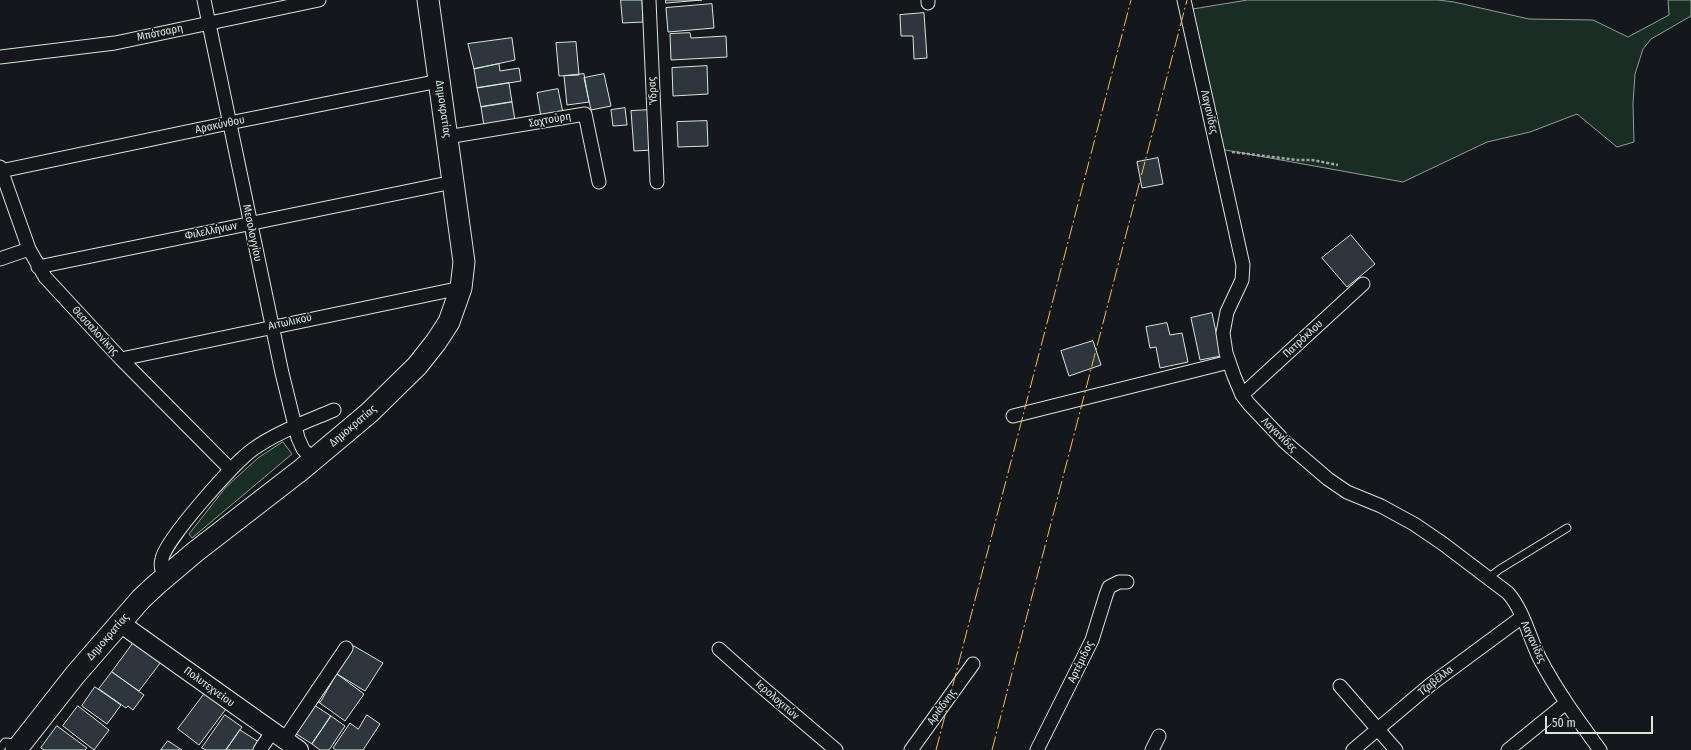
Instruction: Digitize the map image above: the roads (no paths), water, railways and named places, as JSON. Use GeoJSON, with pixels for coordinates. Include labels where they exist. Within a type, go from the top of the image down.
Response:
{"type":"FeatureCollection","features":[{"type":"Feature","properties":{"kind":"main road","name":"Δημοκρατίας"},"geometry":{"type":"LineString","coordinates":[[22,748],[75,675],[141,599],[165,577],[313,460],[369,413],[418,366],[449,322],[461,288],[464,262],[428,0]]}},
{"type":"Feature","properties":{"kind":"street","name":"Μεσολογγίου"},"geometry":{"type":"LineString","coordinates":[[204,0],[272,326],[295,426],[302,446],[313,460]]}},
{"type":"Feature","properties":{"kind":"street","name":"Μπότσαρη"},"geometry":{"type":"LineString","coordinates":[[0,57],[115,43],[319,0]]}},
{"type":"Feature","properties":{"kind":"street","name":"Ύδρας"},"geometry":{"type":"LineString","coordinates":[[649,0],[657,182]]}},
{"type":"Feature","properties":{"kind":"street","name":"Λαγανίδες"},"geometry":{"type":"LineString","coordinates":[[1184,0],[1242,259],[1243,272],[1240,286],[1227,312],[1223,327],[1224,343],[1229,362],[1242,394],[1256,413],[1281,438],[1328,479],[1347,492],[1380,506],[1414,524],[1442,543],[1511,596],[1522,617],[1539,657],[1566,703],[1600,750]]}},
{"type":"Feature","properties":{"kind":"street","name":"Αρακύνθου"},"geometry":{"type":"LineString","coordinates":[[1,169],[439,81]]}},
{"type":"Feature","properties":{"kind":"street","name":"Σαχτούρη"},"geometry":{"type":"LineString","coordinates":[[447,137],[585,114],[599,182]]}},
{"type":"Feature","properties":{"kind":"street","name":"Θεσσαλονίκης"},"geometry":{"type":"LineString","coordinates":[[1,169],[29,249],[38,267],[121,359],[230,469]]}},
{"type":"Feature","properties":{"kind":"street","name":"Φιλελλήνων"},"geometry":{"type":"LineString","coordinates":[[38,267],[453,182]]}},
{"type":"Feature","properties":{"kind":"street"},"geometry":{"type":"LineString","coordinates":[[0,259],[29,249]]}},
{"type":"Feature","properties":{"kind":"street","name":"Πατρόκλου"},"geometry":{"type":"LineString","coordinates":[[1242,394],[1363,284]]}},
{"type":"Feature","properties":{"kind":"street","name":"Αιτωλικού"},"geometry":{"type":"LineString","coordinates":[[121,359],[272,326],[461,288]]}},
{"type":"Feature","properties":{"kind":"street"},"geometry":{"type":"LineString","coordinates":[[1013,416],[1229,362]]}},
{"type":"Feature","properties":{"kind":"street"},"geometry":{"type":"LineString","coordinates":[[165,577],[162,565],[164,553],[183,525],[230,469],[257,447],[295,426],[334,410]]}},
{"type":"Feature","properties":{"kind":"street","name":"Αρτέμιδος"},"geometry":{"type":"LineString","coordinates":[[1037,750],[1092,640],[1109,587],[1119,582],[1127,582]]}},
{"type":"Feature","properties":{"kind":"street","name":"Τζαβέλλα"},"geometry":{"type":"LineString","coordinates":[[1353,750],[1436,681],[1522,617]]}},
{"type":"Feature","properties":{"kind":"street","name":"Πολυτεχνείου"},"geometry":{"type":"LineString","coordinates":[[120,623],[299,750]]}},
{"type":"Feature","properties":{"kind":"street"},"geometry":{"type":"LineString","coordinates":[[260,750],[278,736],[346,648]]}},
{"type":"Feature","properties":{"kind":"street","name":"Ιερολοχιτών"},"geometry":{"type":"LineString","coordinates":[[719,649],[836,750]]}},
{"type":"Feature","properties":{"kind":"street","name":"Αριάδνης"},"geometry":{"type":"LineString","coordinates":[[911,750],[973,664]]}},
{"type":"Feature","properties":{"kind":"street"},"geometry":{"type":"LineString","coordinates":[[1340,686],[1396,750]]}},
{"type":"Feature","properties":{"kind":"street"},"geometry":{"type":"LineString","coordinates":[[1508,750],[1566,703]]}},
{"type":"Feature","properties":{"kind":"street"},"geometry":{"type":"LineString","coordinates":[[1152,750],[1159,736]]}},
{"type":"Feature","properties":{"kind":"lane"},"geometry":{"type":"LineString","coordinates":[[1488,578],[1500,568],[1567,528]]}},
{"type":"Feature","properties":{"kind":"lane"},"geometry":{"type":"LineString","coordinates":[[0,749],[5,742],[22,748]]}}]}
